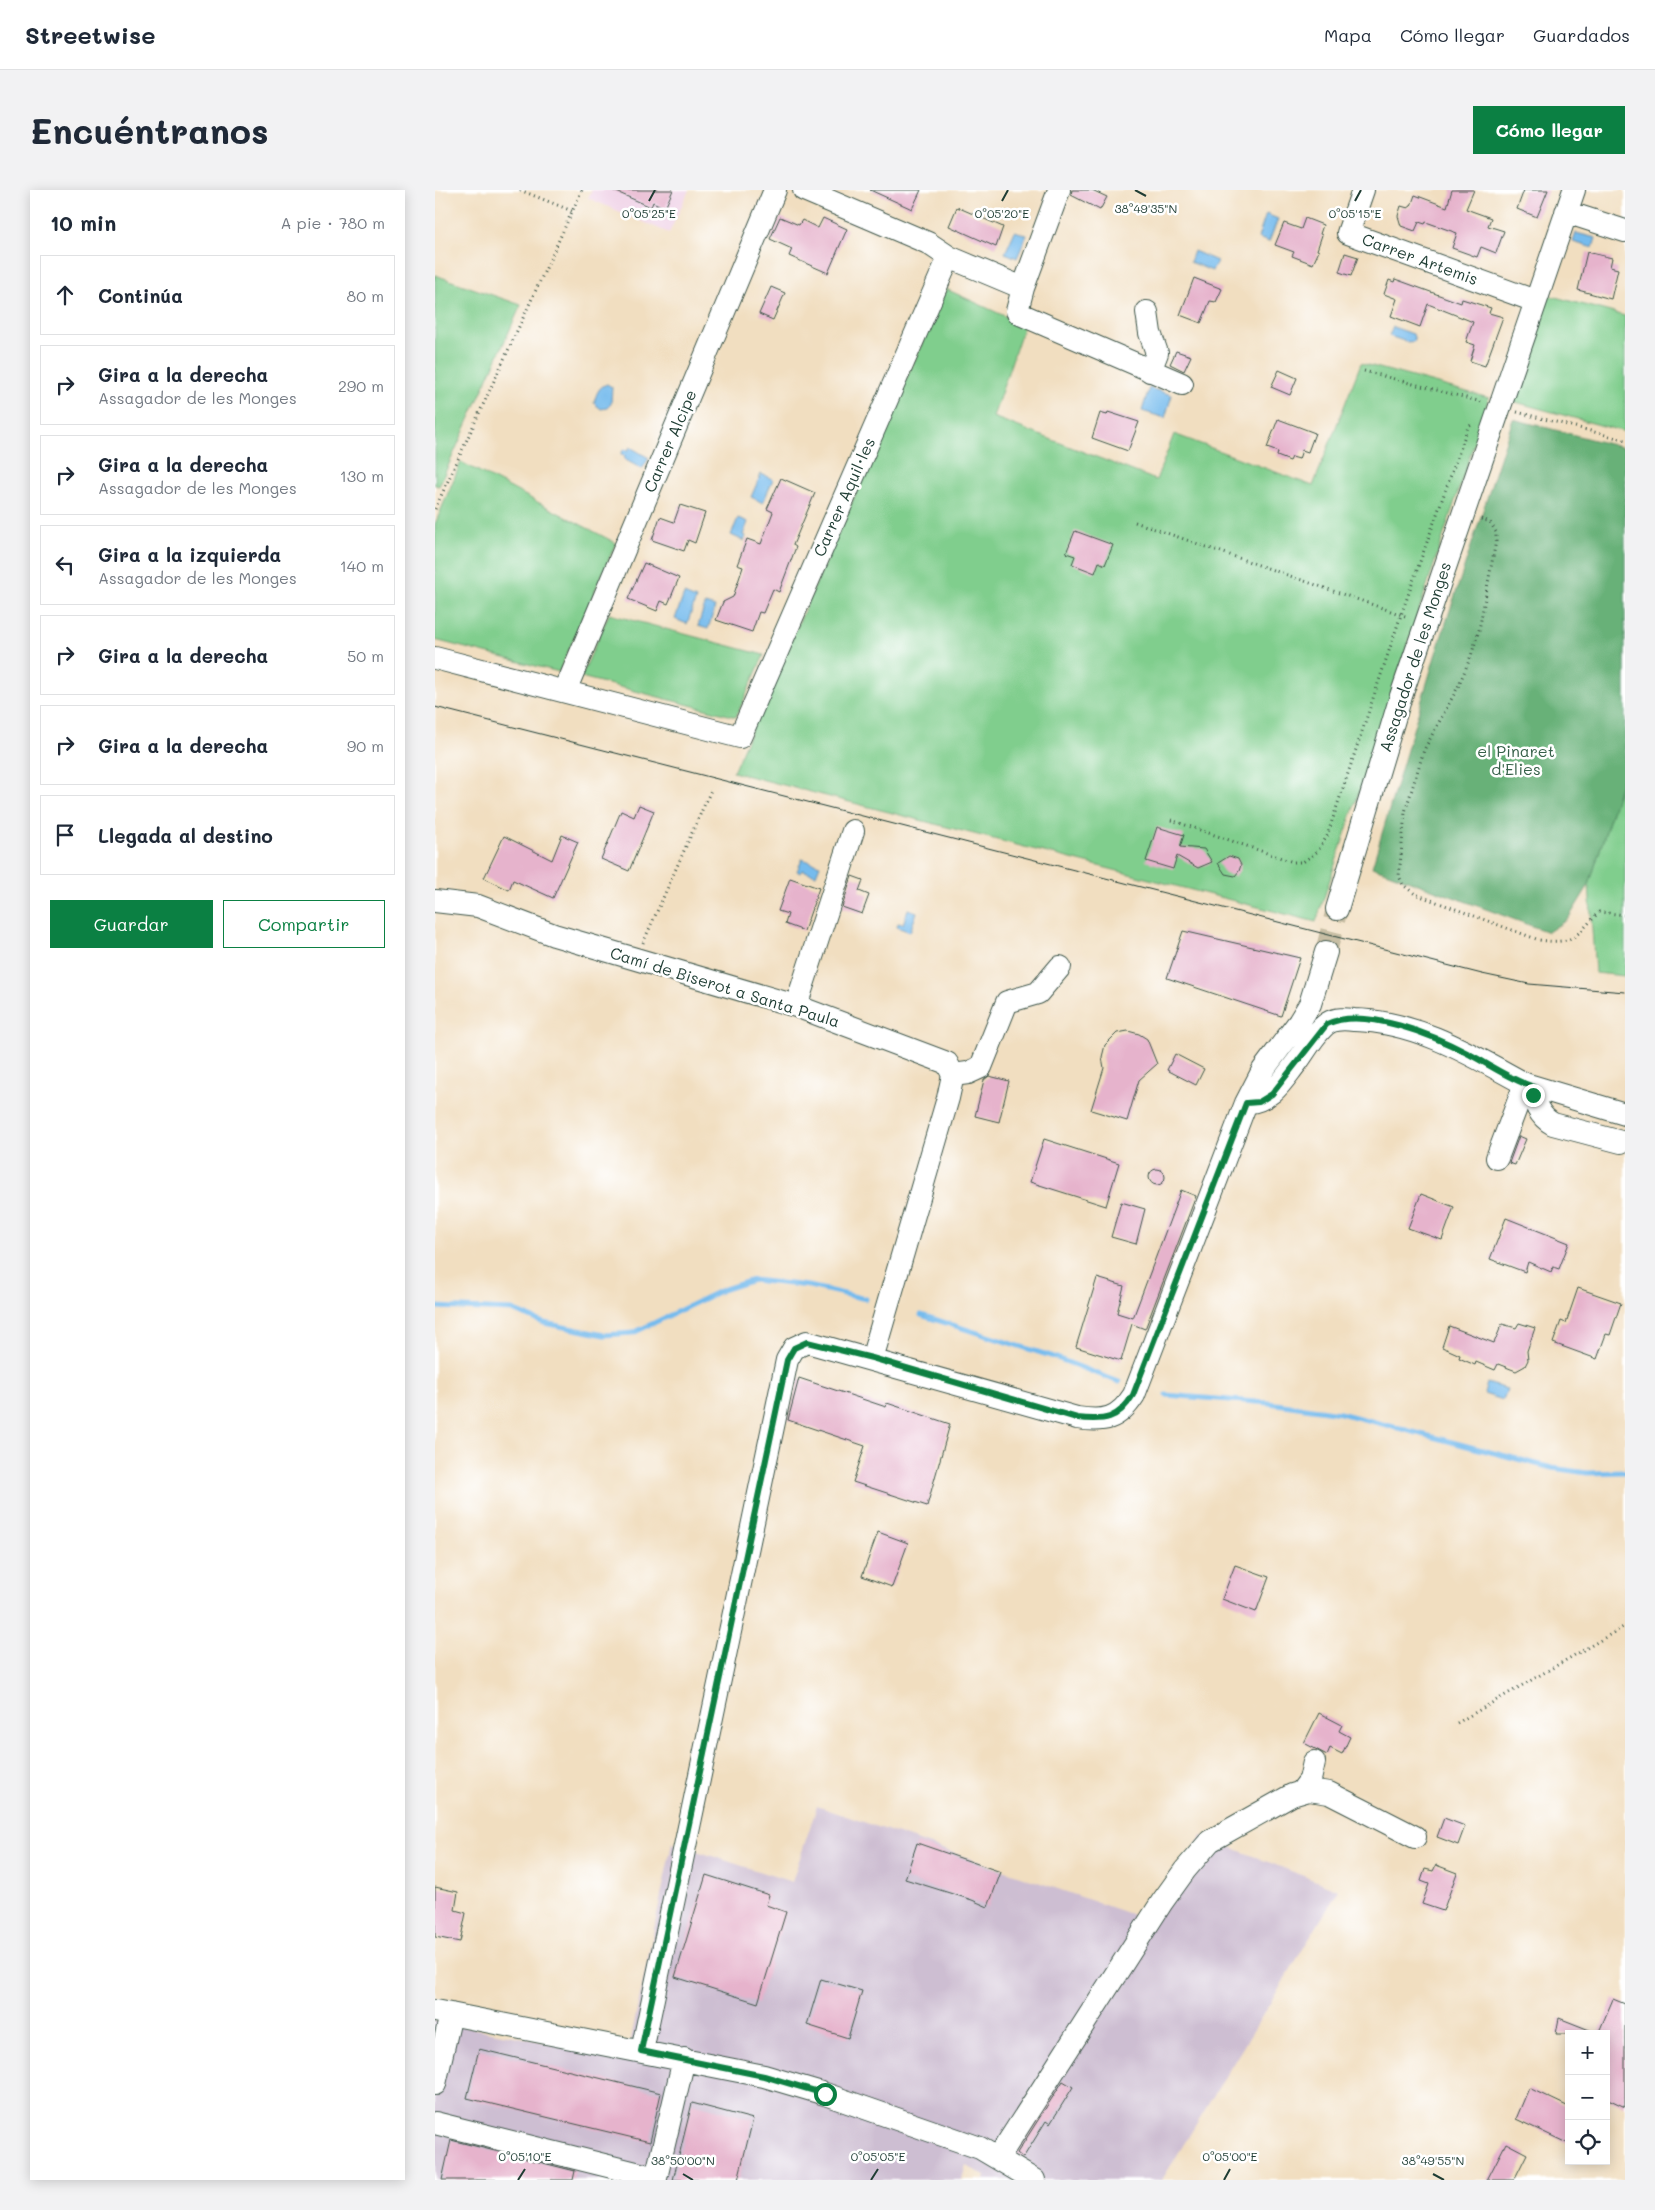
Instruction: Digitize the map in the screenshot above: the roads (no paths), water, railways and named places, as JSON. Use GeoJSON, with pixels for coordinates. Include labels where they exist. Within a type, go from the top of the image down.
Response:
{"type":"FeatureCollection","features":[{"type":"Feature","properties":{"kind":"street","name":"Carrer Alcipe"},"geometry":{"type":"LineString","coordinates":[[565,691],[775,190]]}},
{"type":"Feature","properties":{"kind":"street"},"geometry":{"type":"LineString","coordinates":[[805,190],[928,243],[949,257],[1023,288]]}},
{"type":"Feature","properties":{"kind":"street"},"geometry":{"type":"LineString","coordinates":[[1059,190],[1023,288],[1017,311],[1020,314],[1181,384]]}},
{"type":"Feature","properties":{"kind":"street","name":"Carrer Artemis"},"geometry":{"type":"LineString","coordinates":[[1363,190],[1348,233],[1535,301]]}},
{"type":"Feature","properties":{"kind":"street"},"geometry":{"type":"LineString","coordinates":[[1535,301],[1574,190]]}},
{"type":"Feature","properties":{"kind":"street"},"geometry":{"type":"LineString","coordinates":[[1566,212],[1625,231]]}},
{"type":"Feature","properties":{"kind":"street","name":"Carrer Aquil·les"},"geometry":{"type":"LineString","coordinates":[[565,691],[740,737],[949,257]]}},
{"type":"Feature","properties":{"kind":"street","name":"Assagador de les Monges"},"geometry":{"type":"LineString","coordinates":[[1337,909],[1401,696],[1535,301]]}},
{"type":"Feature","properties":{"kind":"street"},"geometry":{"type":"LineString","coordinates":[[1147,312],[1157,353],[1150,371]]}},
{"type":"Feature","properties":{"kind":"street"},"geometry":{"type":"LineString","coordinates":[[435,658],[565,691]]}},
{"type":"Feature","properties":{"kind":"street"},"geometry":{"type":"LineString","coordinates":[[796,1006],[853,831]]}},
{"type":"Feature","properties":{"kind":"street","name":"Camí de Biserot a Santa Paula"},"geometry":{"type":"LineString","coordinates":[[435,901],[478,906],[554,935],[796,1006],[947,1064],[953,1075]]}},
{"type":"Feature","properties":{"kind":"street"},"geometry":{"type":"LineString","coordinates":[[641,2051],[787,1360],[794,1348],[807,1342],[872,1358],[1077,1418],[1108,1419],[1121,1411],[1133,1395],[1246,1103],[1263,1070],[1310,1004],[1326,952]]}},
{"type":"Feature","properties":{"kind":"street"},"geometry":{"type":"LineString","coordinates":[[872,1358],[953,1075],[968,1072],[981,1066],[1007,1002],[1038,993],[1060,967]]}},
{"type":"Feature","properties":{"kind":"street"},"geometry":{"type":"LineString","coordinates":[[1246,1103],[1259,1102],[1272,1094],[1327,1024],[1336,1020],[1378,1021],[1438,1039],[1529,1085],[1625,1114]]}},
{"type":"Feature","properties":{"kind":"street"},"geometry":{"type":"LineString","coordinates":[[1529,1085],[1543,1118],[1553,1124],[1621,1142]]}},
{"type":"Feature","properties":{"kind":"street"},"geometry":{"type":"LineString","coordinates":[[1497,1158],[1529,1085]]}},
{"type":"Feature","properties":{"kind":"street"},"geometry":{"type":"LineString","coordinates":[[1301,1792],[1310,1780],[1315,1762]]}},
{"type":"Feature","properties":{"kind":"street"},"geometry":{"type":"LineString","coordinates":[[998,2158],[1162,1902],[1210,1841],[1239,1823],[1292,1795],[1309,1790],[1329,1793],[1415,1838]]}},
{"type":"Feature","properties":{"kind":"street"},"geometry":{"type":"LineString","coordinates":[[435,2084],[443,2013],[764,2076],[825,2094],[980,2148],[1034,2180]]}},
{"type":"Feature","properties":{"kind":"street"},"geometry":{"type":"LineString","coordinates":[[435,2123],[656,2178],[684,2060]]}},
{"type":"Feature","properties":{"kind":"water"},"geometry":{"type":"Polygon","coordinates":[[[1266,214],[1278,219],[1269,242],[1258,238],[1266,214]]]}},
{"type":"Feature","properties":{"kind":"water"},"geometry":{"type":"Polygon","coordinates":[[[1015,231],[1027,235],[1017,258],[1005,253],[1015,231]]]}},
{"type":"Feature","properties":{"kind":"water"},"geometry":{"type":"Polygon","coordinates":[[[1576,233],[1596,238],[1593,248],[1573,242],[1576,233]]]}},
{"type":"Feature","properties":{"kind":"water"},"geometry":{"type":"Polygon","coordinates":[[[1194,251],[1217,261],[1212,271],[1190,262],[1194,251]]]}},
{"type":"Feature","properties":{"kind":"water"},"geometry":{"type":"Polygon","coordinates":[[[1393,327],[1413,334],[1415,341],[1410,343],[1389,336],[1393,327]]]}},
{"type":"Feature","properties":{"kind":"water"},"geometry":{"type":"Polygon","coordinates":[[[607,384],[612,387],[611,404],[607,408],[601,409],[594,403],[599,389],[607,384]]]}},
{"type":"Feature","properties":{"kind":"water"},"geometry":{"type":"Polygon","coordinates":[[[1149,388],[1172,395],[1165,418],[1142,411],[1149,388]]]}},
{"type":"Feature","properties":{"kind":"water"},"geometry":{"type":"Polygon","coordinates":[[[630,447],[649,458],[642,469],[624,459],[625,456],[621,454],[624,449],[628,451],[630,447]]]}},
{"type":"Feature","properties":{"kind":"water"},"geometry":{"type":"Polygon","coordinates":[[[761,474],[773,479],[763,503],[751,497],[761,474]]]}},
{"type":"Feature","properties":{"kind":"water"},"geometry":{"type":"Polygon","coordinates":[[[738,518],[748,522],[743,535],[746,536],[744,541],[731,535],[738,518]]]}},
{"type":"Feature","properties":{"kind":"water"},"geometry":{"type":"Polygon","coordinates":[[[684,594],[696,599],[687,624],[675,619],[684,594]]]}},
{"type":"Feature","properties":{"kind":"water"},"geometry":{"type":"Polygon","coordinates":[[[705,604],[715,607],[708,629],[698,626],[705,604]]]}},
{"type":"Feature","properties":{"kind":"water"},"geometry":{"type":"Polygon","coordinates":[[[802,859],[820,865],[816,875],[802,870],[800,873],[797,871],[802,859]]]}},
{"type":"Feature","properties":{"kind":"water"},"geometry":{"type":"Polygon","coordinates":[[[908,909],[917,912],[910,932],[897,927],[898,923],[903,924],[908,909]]]}},
{"type":"Feature","properties":{"kind":"water"},"geometry":{"type":"Polygon","coordinates":[[[1487,1383],[1507,1389],[1503,1400],[1484,1394],[1487,1383]]]}},
{"type":"Feature","properties":{"kind":"waterway"},"geometry":{"type":"LineString","coordinates":[[435,1307],[512,1310],[544,1323],[604,1335],[633,1333],[722,1290],[753,1280],[809,1286],[866,1299]]}},
{"type":"Feature","properties":{"kind":"waterway"},"geometry":{"type":"LineString","coordinates":[[921,1315],[1054,1357],[1119,1382]]}},
{"type":"Feature","properties":{"kind":"waterway"},"geometry":{"type":"LineString","coordinates":[[1166,1395],[1269,1403],[1340,1413],[1552,1468],[1587,1473],[1625,1472]]}},
{"type":"Feature","properties":{"kind":"tunnel"},"geometry":{"type":"LineString","coordinates":[[1326,952],[1337,909]]}},
{"type":"Feature","properties":{"kind":"tram line"},"geometry":{"type":"LineString","coordinates":[[435,707],[1482,974],[1529,984],[1625,992]]}},
{"type":"Feature","properties":{"kind":"park label","name":"el Pinaret d'Elies"},"geometry":{"type":"Point","coordinates":[1516,760]}}]}
